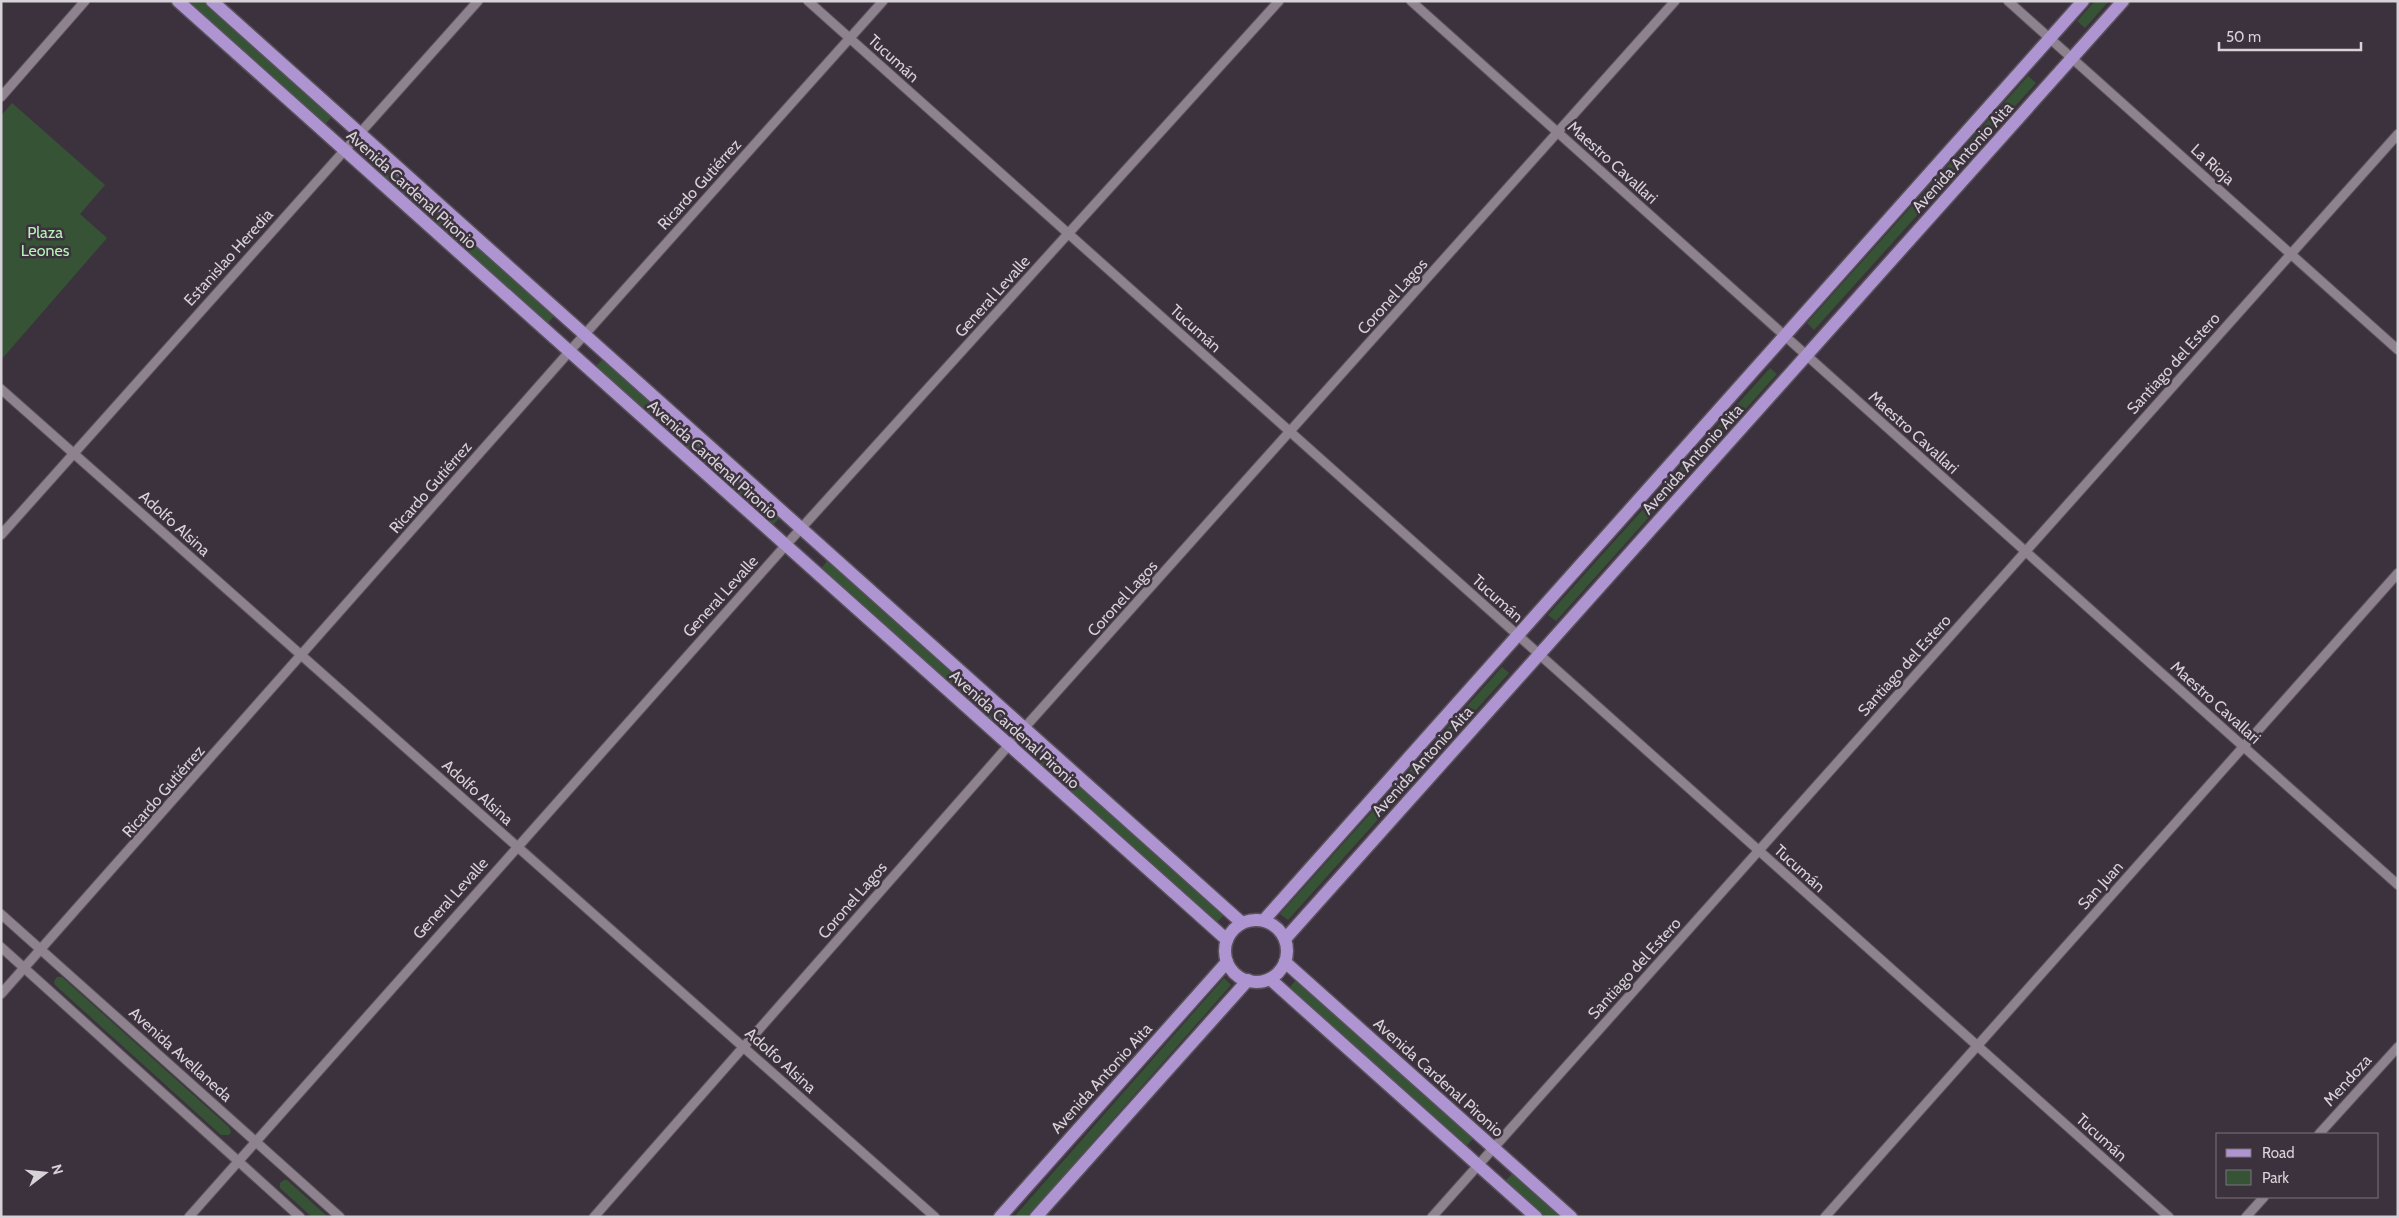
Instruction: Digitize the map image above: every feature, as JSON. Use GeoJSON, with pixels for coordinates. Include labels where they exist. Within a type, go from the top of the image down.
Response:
{"type":"FeatureCollection","features":[{"type":"Feature","properties":{"kind":"main road","name":"Avenida Cardenal Pironio"},"geometry":{"type":"LineString","coordinates":[[178,1],[1227,940]]}},
{"type":"Feature","properties":{"kind":"main road","name":"Avenida Cardenal Pironio"},"geometry":{"type":"LineString","coordinates":[[212,1],[1242,923]]}},
{"type":"Feature","properties":{"kind":"main road","name":"Avenida Antonio Aita"},"geometry":{"type":"LineString","coordinates":[[1264,920],[2083,1]]}},
{"type":"Feature","properties":{"kind":"main road","name":"Avenida Antonio Aita"},"geometry":{"type":"LineString","coordinates":[[1285,939],[2123,1]]}},
{"type":"Feature","properties":{"kind":"main road"},"geometry":{"type":"LineString","coordinates":[[1256,919],[1264,920],[1275,925],[1285,939],[1288,948],[1286,962],[1279,972],[1270,979],[1256,982],[1234,972],[1227,962],[1225,949],[1227,940],[1233,930],[1242,923],[1256,919]]}},
{"type":"Feature","properties":{"kind":"main road","name":"Avenida Antonio Aita"},"geometry":{"type":"LineString","coordinates":[[1000,1217],[1227,962]]}},
{"type":"Feature","properties":{"kind":"main road","name":"Avenida Cardenal Pironio"},"geometry":{"type":"LineString","coordinates":[[1286,962],[1570,1217]]}},
{"type":"Feature","properties":{"kind":"main road"},"geometry":{"type":"LineString","coordinates":[[1270,979],[1536,1217]]}},
{"type":"Feature","properties":{"kind":"main road"},"geometry":{"type":"LineString","coordinates":[[1036,1217],[1248,980]]}},
{"type":"Feature","properties":{"kind":"street"},"geometry":{"type":"LineString","coordinates":[[1,97],[85,1]]}},
{"type":"Feature","properties":{"kind":"street","name":"Estanislao Heredia"},"geometry":{"type":"LineString","coordinates":[[1,535],[478,1]]}},
{"type":"Feature","properties":{"kind":"street","name":"Tucumán"},"geometry":{"type":"LineString","coordinates":[[808,1],[2169,1217]]}},
{"type":"Feature","properties":{"kind":"street","name":"Ricardo Gutiérrez"},"geometry":{"type":"LineString","coordinates":[[1,994],[42,950],[584,335],[883,1]]}},
{"type":"Feature","properties":{"kind":"street","name":"General Levalle"},"geometry":{"type":"LineString","coordinates":[[189,1217],[801,528],[1279,1]]}},
{"type":"Feature","properties":{"kind":"street","name":"Maestro Cavallari"},"geometry":{"type":"LineString","coordinates":[[1411,1],[2398,885]]}},
{"type":"Feature","properties":{"kind":"street","name":"Coronel Lagos"},"geometry":{"type":"LineString","coordinates":[[594,1217],[1024,728],[1675,1]]}},
{"type":"Feature","properties":{"kind":"street","name":"La Rioja"},"geometry":{"type":"LineString","coordinates":[[2008,1],[2398,350]]}},
{"type":"Feature","properties":{"kind":"street","name":"Santiago del Estero"},"geometry":{"type":"LineString","coordinates":[[1432,1217],[2398,134]]}},
{"type":"Feature","properties":{"kind":"street","name":"Adolfo Alsina"},"geometry":{"type":"LineString","coordinates":[[1,389],[936,1217]]}},
{"type":"Feature","properties":{"kind":"street","name":"San Juan"},"geometry":{"type":"LineString","coordinates":[[1825,1217],[2398,572]]}},
{"type":"Feature","properties":{"kind":"street","name":"Avenida Avellaneda"},"geometry":{"type":"LineString","coordinates":[[1,914],[340,1217]]}},
{"type":"Feature","properties":{"kind":"street"},"geometry":{"type":"LineString","coordinates":[[1,947],[300,1217]]}},
{"type":"Feature","properties":{"kind":"street","name":"Mendoza"},"geometry":{"type":"LineString","coordinates":[[2320,1133],[2398,1047]]}},
{"type":"Feature","properties":{"kind":"street"},"geometry":{"type":"LineString","coordinates":[[2246,1217],[2263,1198]]}},
{"type":"Feature","properties":{"kind":"green space"},"geometry":{"type":"Polygon","coordinates":[[[188,1],[203,1],[332,117],[325,124],[188,1]]]}},
{"type":"Feature","properties":{"kind":"green space"},"geometry":{"type":"Polygon","coordinates":[[[2095,1],[2109,1],[2085,28],[2077,21],[2095,1]]]}},
{"type":"Feature","properties":{"kind":"green space"},"geometry":{"type":"Polygon","coordinates":[[[2028,76],[2036,83],[1814,330],[1807,323],[2028,76]]]}},
{"type":"Feature","properties":{"kind":"green space","name":"Plaza Leones"},"geometry":{"type":"Polygon","coordinates":[[[12,103],[105,185],[80,214],[107,238],[1,360],[1,116],[12,103]]]}},
{"type":"Feature","properties":{"kind":"green space"},"geometry":{"type":"Polygon","coordinates":[[[377,157],[554,316],[548,323],[371,165],[377,157]]]}},
{"type":"Feature","properties":{"kind":"green space"},"geometry":{"type":"Polygon","coordinates":[[[603,359],[780,517],[773,525],[596,366],[603,359]]]}},
{"type":"Feature","properties":{"kind":"green space"},"geometry":{"type":"Polygon","coordinates":[[[1770,368],[1777,374],[1556,621],[1548,615],[1770,368]]]}},
{"type":"Feature","properties":{"kind":"green space"},"geometry":{"type":"Polygon","coordinates":[[[827,561],[1004,720],[998,727],[821,569],[827,561]]]}},
{"type":"Feature","properties":{"kind":"green space"},"geometry":{"type":"Polygon","coordinates":[[[1502,667],[1509,673],[1288,920],[1280,914],[1502,667]]]}},
{"type":"Feature","properties":{"kind":"green space"},"geometry":{"type":"Polygon","coordinates":[[[1047,756],[1224,915],[1217,922],[1040,764],[1047,756]]]}},
{"type":"Feature","properties":{"kind":"green space"},"geometry":{"type":"Polygon","coordinates":[[[57,977],[62,977],[229,1127],[231,1132],[229,1135],[221,1135],[55,985],[54,981],[57,977]]]}},
{"type":"Feature","properties":{"kind":"green space"},"geometry":{"type":"Polygon","coordinates":[[[1224,978],[1231,985],[1027,1217],[1014,1217],[1224,978]]]}},
{"type":"Feature","properties":{"kind":"green space"},"geometry":{"type":"Polygon","coordinates":[[[1296,980],[1473,1139],[1466,1146],[1289,988],[1296,980]]]}},
{"type":"Feature","properties":{"kind":"green space"},"geometry":{"type":"Polygon","coordinates":[[[1512,1174],[1560,1217],[1545,1217],[1505,1181],[1512,1174]]]}},
{"type":"Feature","properties":{"kind":"green space"},"geometry":{"type":"Polygon","coordinates":[[[287,1180],[328,1217],[312,1217],[280,1188],[280,1183],[287,1180]]]}}]}
